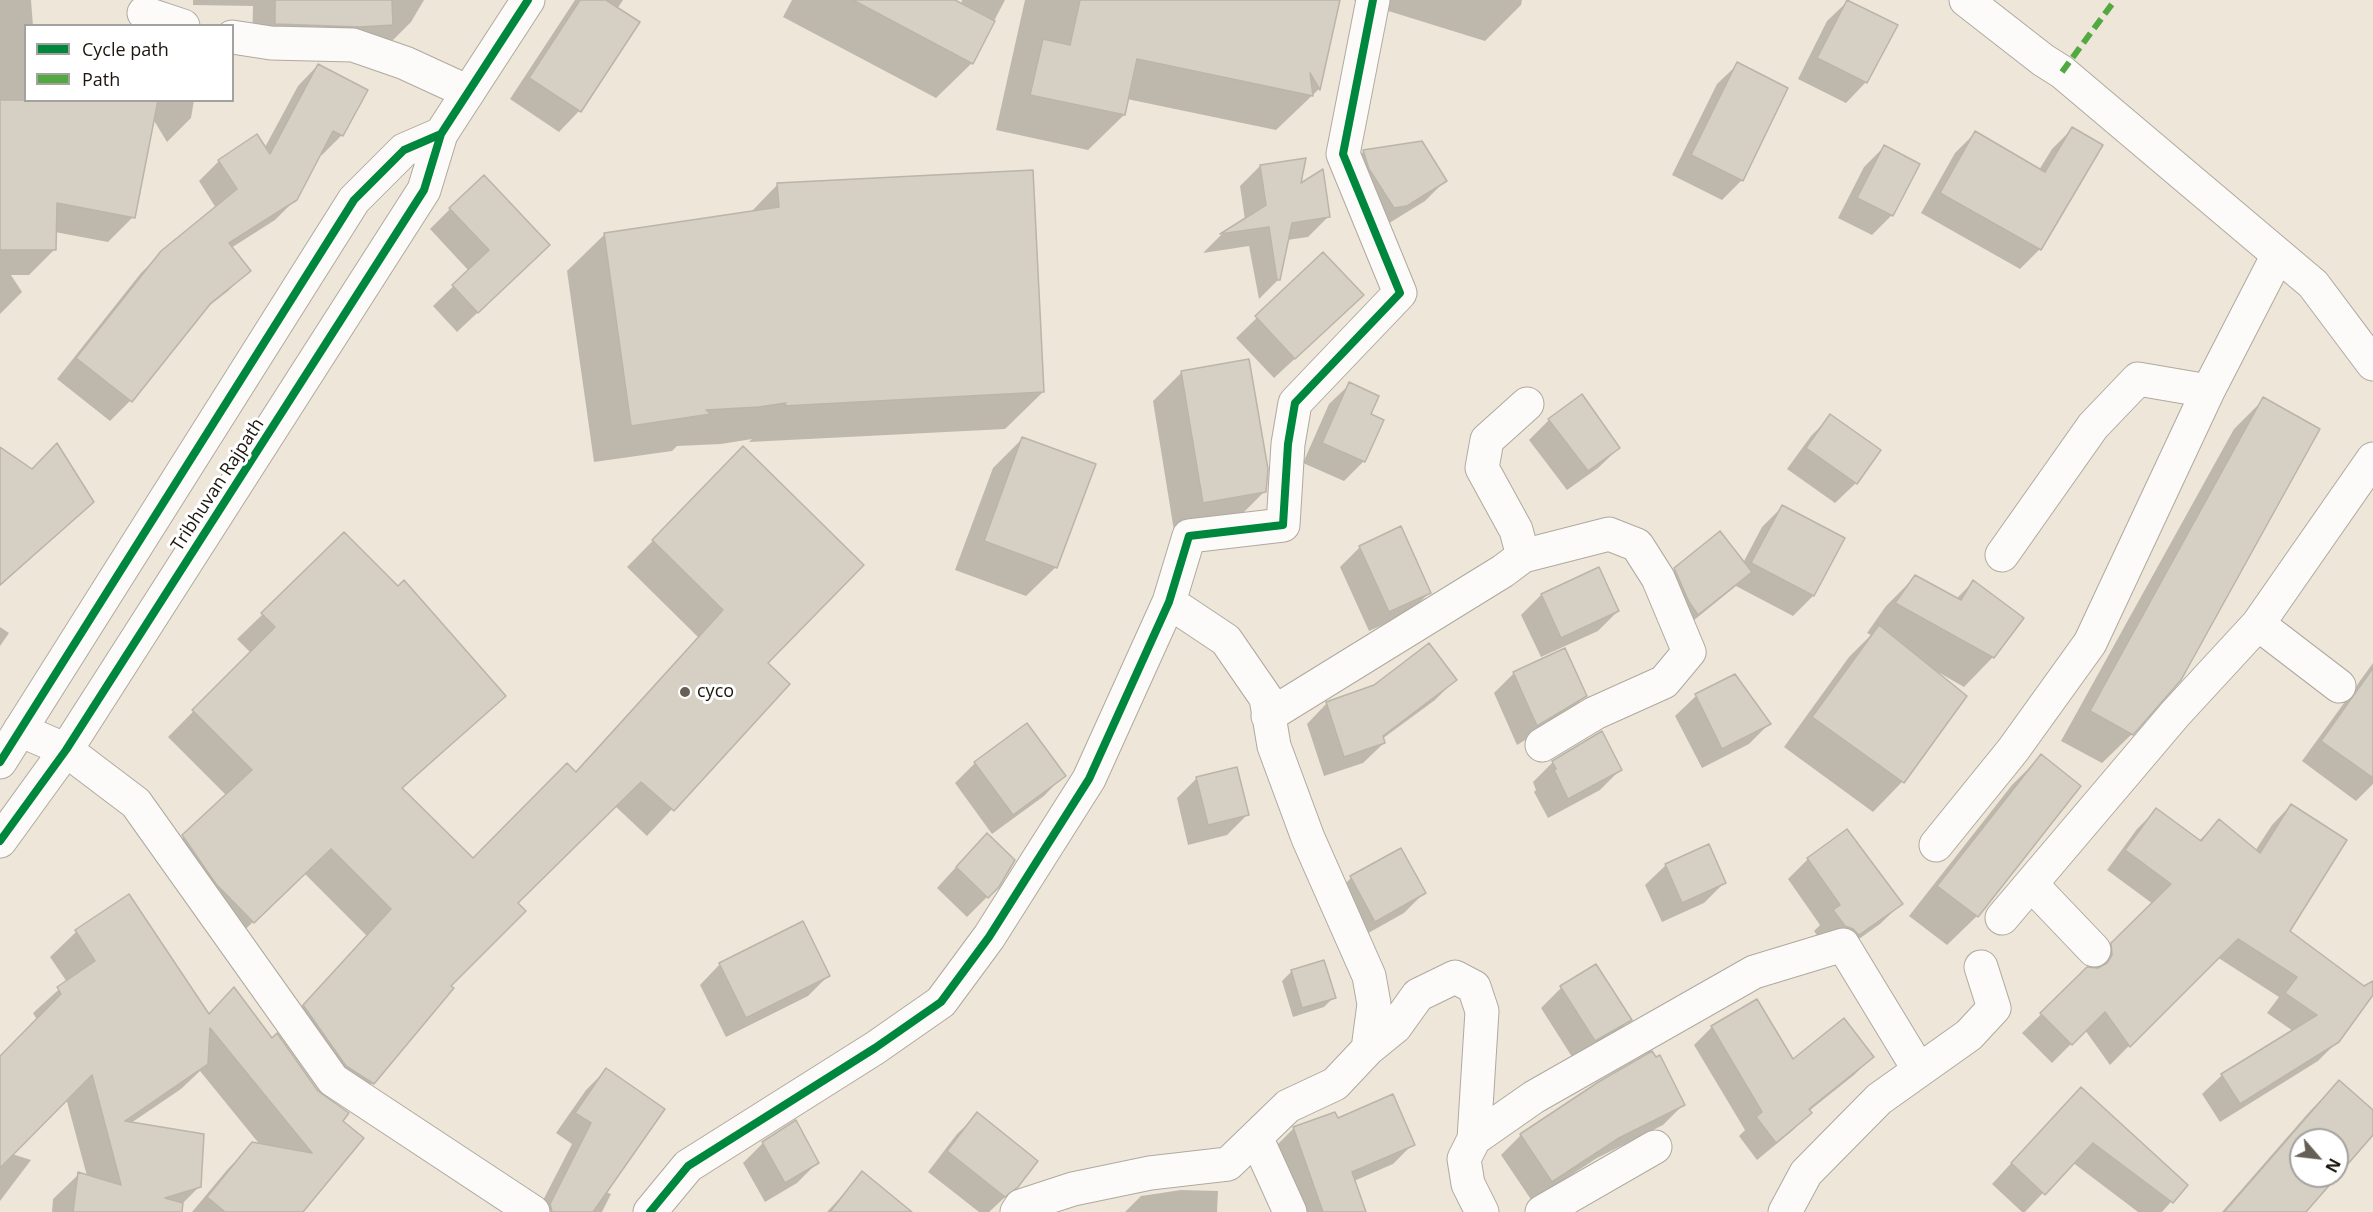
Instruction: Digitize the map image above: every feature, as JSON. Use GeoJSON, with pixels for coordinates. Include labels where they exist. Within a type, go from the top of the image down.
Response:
{"type":"FeatureCollection","features":[{"type":"Feature","properties":{"kind":"main road","name":"Tribhuvan Rajpath"},"geometry":{"type":"LineString","coordinates":[[0,841],[66,750],[424,190],[441,134],[528,0]]}},
{"type":"Feature","properties":{"kind":"main road"},"geometry":{"type":"LineString","coordinates":[[650,1212],[688,1166],[875,1048],[941,1002],[989,937],[1089,780],[1168,602],[1189,536],[1282,525],[1288,444],[1295,403],[1400,293],[1343,154],[1373,0]]}},
{"type":"Feature","properties":{"kind":"main road"},"geometry":{"type":"LineString","coordinates":[[1966,0],[2062,72],[2313,284],[2373,364]]}},
{"type":"Feature","properties":{"kind":"main road"},"geometry":{"type":"LineString","coordinates":[[144,13],[177,24]]}},
{"type":"Feature","properties":{"kind":"main road"},"geometry":{"type":"LineString","coordinates":[[234,37],[271,44],[353,45],[405,63],[468,92]]}},
{"type":"Feature","properties":{"kind":"main road","name":"Tribhuvan Rajpath"},"geometry":{"type":"LineString","coordinates":[[0,762],[354,200],[404,150],[441,134]]}},
{"type":"Feature","properties":{"kind":"main road"},"geometry":{"type":"LineString","coordinates":[[1936,845],[2013,750],[2090,643],[2208,391],[2278,255]]}},
{"type":"Feature","properties":{"kind":"main road"},"geometry":{"type":"LineString","coordinates":[[2002,555],[2093,426],[2138,379],[2208,391]]}},
{"type":"Feature","properties":{"kind":"main road"},"geometry":{"type":"LineString","coordinates":[[1523,556],[1516,530],[1482,468],[1487,440],[1527,404]]}},
{"type":"Feature","properties":{"kind":"main road"},"geometry":{"type":"LineString","coordinates":[[2002,918],[2175,714],[2258,624],[2373,459]]}},
{"type":"Feature","properties":{"kind":"main road"},"geometry":{"type":"LineString","coordinates":[[1268,716],[1523,556],[1609,534],[1637,545],[1658,578],[1689,652],[1664,681],[1595,714],[1542,745]]}},
{"type":"Feature","properties":{"kind":"main road"},"geometry":{"type":"LineString","coordinates":[[1168,602],[1226,640],[1266,698],[1274,746],[1308,838],[1369,976],[1374,1004],[1368,1049]]}},
{"type":"Feature","properties":{"kind":"main road"},"geometry":{"type":"LineString","coordinates":[[2258,624],[2338,686]]}},
{"type":"Feature","properties":{"kind":"main road"},"geometry":{"type":"LineString","coordinates":[[20,730],[66,750],[136,803],[333,1080],[533,1212]]}},
{"type":"Feature","properties":{"kind":"main road"},"geometry":{"type":"LineString","coordinates":[[2031,884],[2094,950]]}},
{"type":"Feature","properties":{"kind":"main road"},"geometry":{"type":"LineString","coordinates":[[1474,1139],[1534,1097],[1754,972],[1843,945],[1919,1070]]}},
{"type":"Feature","properties":{"kind":"main road"},"geometry":{"type":"LineString","coordinates":[[1785,1212],[1806,1173],[1879,1099],[1969,1035],[1994,1008],[1981,967]]}},
{"type":"Feature","properties":{"kind":"main road"},"geometry":{"type":"LineString","coordinates":[[1017,1212],[1021,1206],[1073,1189],[1150,1173],[1228,1164],[1288,1106],[1335,1084],[1368,1049],[1395,1027],[1418,995],[1455,977],[1474,987],[1482,1011],[1474,1139],[1464,1158],[1468,1184],[1482,1212]]}},
{"type":"Feature","properties":{"kind":"main road"},"geometry":{"type":"LineString","coordinates":[[1256,1137],[1290,1212]]}},
{"type":"Feature","properties":{"kind":"main road"},"geometry":{"type":"LineString","coordinates":[[1542,1212],[1655,1147]]}},
{"type":"Feature","properties":{"kind":"building"},"geometry":{"type":"Polygon","coordinates":[[[275,0],[392,0],[393,25],[360,27],[275,24],[275,0]]]}},
{"type":"Feature","properties":{"kind":"building"},"geometry":{"type":"Polygon","coordinates":[[[580,0],[606,0],[640,22],[581,112],[529,78],[580,0]]]}},
{"type":"Feature","properties":{"kind":"building"},"geometry":{"type":"Polygon","coordinates":[[[853,0],[955,0],[995,21],[973,64],[853,0]]]}},
{"type":"Feature","properties":{"kind":"building"},"geometry":{"type":"Polygon","coordinates":[[[1080,0],[1340,0],[1320,90],[1310,73],[1313,96],[1137,59],[1125,115],[1030,95],[1043,39],[1070,45],[1080,0]]]}},
{"type":"Feature","properties":{"kind":"building"},"geometry":{"type":"Polygon","coordinates":[[[1847,0],[1898,25],[1867,83],[1817,58],[1847,0]]]}},
{"type":"Feature","properties":{"kind":"building"},"geometry":{"type":"Polygon","coordinates":[[[1737,62],[1788,88],[1743,181],[1691,155],[1737,62]]]}},
{"type":"Feature","properties":{"kind":"building"},"geometry":{"type":"Polygon","coordinates":[[[318,64],[368,90],[343,136],[333,131],[297,200],[229,243],[251,271],[211,303],[132,402],[76,358],[161,251],[237,189],[218,160],[257,134],[270,154],[318,64]]]}},
{"type":"Feature","properties":{"kind":"building"},"geometry":{"type":"Polygon","coordinates":[[[0,100],[158,102],[135,218],[57,203],[56,250],[0,250],[0,100]]]}},
{"type":"Feature","properties":{"kind":"building"},"geometry":{"type":"Polygon","coordinates":[[[2072,127],[2103,145],[2041,250],[1940,193],[1975,131],[2045,172],[2072,127]]]}},
{"type":"Feature","properties":{"kind":"building"},"geometry":{"type":"Polygon","coordinates":[[[1422,141],[1447,181],[1407,206],[1394,208],[1369,169],[1363,150],[1422,141]]]}},
{"type":"Feature","properties":{"kind":"building"},"geometry":{"type":"Polygon","coordinates":[[[1884,145],[1920,164],[1893,216],[1857,198],[1884,145]]]}},
{"type":"Feature","properties":{"kind":"building"},"geometry":{"type":"Polygon","coordinates":[[[1306,158],[1301,183],[1323,169],[1330,217],[1292,223],[1280,280],[1277,280],[1269,227],[1220,234],[1266,205],[1260,165],[1306,158]]]}},
{"type":"Feature","properties":{"kind":"building"},"geometry":{"type":"Polygon","coordinates":[[[1033,170],[1044,392],[784,406],[786,403],[706,410],[711,414],[631,426],[604,233],[779,207],[777,183],[1033,170]]]}},
{"type":"Feature","properties":{"kind":"building"},"geometry":{"type":"Polygon","coordinates":[[[484,175],[550,245],[478,313],[452,285],[489,250],[449,208],[484,175]]]}},
{"type":"Feature","properties":{"kind":"building"},"geometry":{"type":"Polygon","coordinates":[[[1323,252],[1364,295],[1295,359],[1255,316],[1323,252]]]}},
{"type":"Feature","properties":{"kind":"building"},"geometry":{"type":"Polygon","coordinates":[[[1249,359],[1268,469],[1266,492],[1203,503],[1181,371],[1249,359]]]}},
{"type":"Feature","properties":{"kind":"building"},"geometry":{"type":"Polygon","coordinates":[[[1349,382],[1379,396],[1371,414],[1384,420],[1365,462],[1322,443],[1349,382]]]}},
{"type":"Feature","properties":{"kind":"building"},"geometry":{"type":"Polygon","coordinates":[[[1582,394],[1620,448],[1588,471],[1548,419],[1582,394]]]}},
{"type":"Feature","properties":{"kind":"building"},"geometry":{"type":"Polygon","coordinates":[[[2263,397],[2320,429],[2181,680],[2133,735],[2090,711],[2263,397]]]}},
{"type":"Feature","properties":{"kind":"building"},"geometry":{"type":"Polygon","coordinates":[[[1830,414],[1881,450],[1857,484],[1806,448],[1830,414]]]}},
{"type":"Feature","properties":{"kind":"building"},"geometry":{"type":"Polygon","coordinates":[[[1022,437],[1096,464],[1057,568],[984,541],[1022,437]]]}},
{"type":"Feature","properties":{"kind":"building"},"geometry":{"type":"Polygon","coordinates":[[[57,443],[94,502],[0,585],[0,447],[32,469],[57,443]]]}},
{"type":"Feature","properties":{"kind":"building"},"geometry":{"type":"Polygon","coordinates":[[[743,446],[864,565],[768,663],[790,684],[674,811],[641,782],[518,903],[526,911],[451,986],[454,988],[374,1084],[346,1066],[303,1005],[391,909],[331,849],[254,923],[216,884],[182,835],[252,770],[192,710],[275,627],[261,613],[344,532],[398,586],[404,580],[506,696],[402,788],[473,858],[567,763],[576,772],[723,610],[652,540],[743,446]]]}},
{"type":"Feature","properties":{"kind":"building"},"geometry":{"type":"Polygon","coordinates":[[[1782,505],[1845,538],[1814,596],[1751,563],[1782,505]]]}},
{"type":"Feature","properties":{"kind":"building"},"geometry":{"type":"Polygon","coordinates":[[[1401,526],[1431,593],[1389,612],[1359,546],[1401,526]]]}},
{"type":"Feature","properties":{"kind":"building"},"geometry":{"type":"Polygon","coordinates":[[[1720,531],[1752,572],[1698,615],[1689,602],[1674,568],[1720,531]]]}},
{"type":"Feature","properties":{"kind":"building"},"geometry":{"type":"Polygon","coordinates":[[[1599,567],[1619,611],[1561,638],[1541,594],[1599,567]]]}},
{"type":"Feature","properties":{"kind":"building"},"geometry":{"type":"Polygon","coordinates":[[[1915,575],[1961,600],[1973,580],[2024,618],[1994,658],[1895,603],[1915,575]]]}},
{"type":"Feature","properties":{"kind":"building"},"geometry":{"type":"Polygon","coordinates":[[[1879,625],[1967,696],[1904,783],[1812,717],[1879,625]]]}},
{"type":"Feature","properties":{"kind":"building"},"geometry":{"type":"Polygon","coordinates":[[[1429,643],[1457,680],[1383,736],[1385,743],[1344,757],[1326,702],[1374,685],[1429,643]]]}},
{"type":"Feature","properties":{"kind":"building"},"geometry":{"type":"Polygon","coordinates":[[[1565,648],[1587,696],[1537,726],[1513,672],[1565,648]]]}},
{"type":"Feature","properties":{"kind":"building"},"geometry":{"type":"Polygon","coordinates":[[[2373,668],[2373,778],[2321,741],[2373,668]]]}},
{"type":"Feature","properties":{"kind":"building"},"geometry":{"type":"Polygon","coordinates":[[[1735,674],[1771,724],[1722,749],[1695,694],[1735,674]]]}},
{"type":"Feature","properties":{"kind":"building"},"geometry":{"type":"Polygon","coordinates":[[[1027,723],[1066,776],[1013,815],[974,762],[1027,723]]]}},
{"type":"Feature","properties":{"kind":"building"},"geometry":{"type":"Polygon","coordinates":[[[1602,731],[1622,770],[1568,799],[1552,761],[1602,731]]]}},
{"type":"Feature","properties":{"kind":"building"},"geometry":{"type":"Polygon","coordinates":[[[2041,754],[2081,786],[1978,917],[1937,886],[2041,754]]]}},
{"type":"Feature","properties":{"kind":"building"},"geometry":{"type":"Polygon","coordinates":[[[1237,767],[1249,815],[1208,825],[1196,777],[1237,767]]]}},
{"type":"Feature","properties":{"kind":"building"},"geometry":{"type":"Polygon","coordinates":[[[2291,804],[2347,840],[2290,931],[2364,986],[2373,981],[2373,995],[2339,1042],[2240,1104],[2221,1074],[2317,1015],[2285,993],[2297,977],[2238,939],[2130,1047],[2105,1012],[2072,1045],[2040,1013],[2087,967],[2098,968],[2107,963],[2112,955],[2111,943],[2171,884],[2125,850],[2156,808],[2201,841],[2219,819],[2260,853],[2291,804]]]}},
{"type":"Feature","properties":{"kind":"building"},"geometry":{"type":"Polygon","coordinates":[[[1847,829],[1903,904],[1859,935],[1853,929],[1845,926],[1833,910],[1840,905],[1807,858],[1847,829]]]}},
{"type":"Feature","properties":{"kind":"building"},"geometry":{"type":"Polygon","coordinates":[[[987,833],[1015,860],[999,887],[988,898],[956,867],[987,833]]]}},
{"type":"Feature","properties":{"kind":"building"},"geometry":{"type":"Polygon","coordinates":[[[1709,844],[1726,883],[1682,903],[1665,864],[1709,844]]]}},
{"type":"Feature","properties":{"kind":"building"},"geometry":{"type":"Polygon","coordinates":[[[1401,848],[1426,893],[1375,922],[1350,876],[1401,848]]]}},
{"type":"Feature","properties":{"kind":"building"},"geometry":{"type":"Polygon","coordinates":[[[129,894],[209,1014],[234,987],[272,1038],[277,1033],[318,1091],[349,1113],[343,1121],[364,1138],[303,1212],[225,1212],[207,1197],[252,1142],[312,1153],[210,1028],[208,1064],[125,1121],[204,1134],[201,1187],[165,1198],[183,1203],[182,1212],[73,1212],[78,1172],[121,1185],[92,1075],[0,1168],[0,1056],[61,994],[57,987],[95,961],[75,930],[129,894]]]}},
{"type":"Feature","properties":{"kind":"building"},"geometry":{"type":"Polygon","coordinates":[[[803,921],[830,976],[746,1018],[719,963],[803,921]]]}},
{"type":"Feature","properties":{"kind":"building"},"geometry":{"type":"Polygon","coordinates":[[[1324,960],[1336,998],[1302,1008],[1291,970],[1324,960]]]}},
{"type":"Feature","properties":{"kind":"building"},"geometry":{"type":"Polygon","coordinates":[[[1596,964],[1632,1020],[1595,1041],[1560,986],[1596,964]]]}},
{"type":"Feature","properties":{"kind":"building"},"geometry":{"type":"Polygon","coordinates":[[[1757,999],[1793,1059],[1844,1018],[1874,1057],[1809,1109],[1812,1113],[1776,1143],[1756,1117],[1762,1112],[1711,1026],[1757,999]]]}},
{"type":"Feature","properties":{"kind":"building"},"geometry":{"type":"Polygon","coordinates":[[[1652,1051],[1656,1057],[1660,1055],[1685,1105],[1619,1138],[1552,1182],[1520,1134],[1600,1081],[1652,1051]]]}},
{"type":"Feature","properties":{"kind":"building"},"geometry":{"type":"Polygon","coordinates":[[[606,1068],[665,1109],[593,1212],[552,1212],[550,1204],[591,1123],[575,1113],[606,1068]]]}},
{"type":"Feature","properties":{"kind":"building"},"geometry":{"type":"Polygon","coordinates":[[[2339,1080],[2373,1110],[2373,1135],[2349,1163],[2349,1128],[2297,1128],[2339,1080]]]}},
{"type":"Feature","properties":{"kind":"building"},"geometry":{"type":"Polygon","coordinates":[[[2081,1087],[2188,1185],[2173,1203],[2093,1143],[2045,1195],[2011,1163],[2081,1087]]]}},
{"type":"Feature","properties":{"kind":"building"},"geometry":{"type":"Polygon","coordinates":[[[1393,1094],[1415,1145],[1352,1172],[1366,1212],[1323,1212],[1293,1127],[1335,1112],[1338,1118],[1393,1094]]]}},
{"type":"Feature","properties":{"kind":"building"},"geometry":{"type":"Polygon","coordinates":[[[977,1112],[1038,1161],[1018,1187],[1005,1197],[947,1151],[977,1112]]]}},
{"type":"Feature","properties":{"kind":"building"},"geometry":{"type":"Polygon","coordinates":[[[796,1120],[819,1163],[785,1183],[762,1142],[796,1120]]]}},
{"type":"Feature","properties":{"kind":"building"},"geometry":{"type":"Polygon","coordinates":[[[2289,1137],[2289,1188],[2327,1188],[2306,1212],[2224,1212],[2289,1137]]]}},
{"type":"Feature","properties":{"kind":"building"},"geometry":{"type":"Polygon","coordinates":[[[862,1171],[912,1212],[830,1212],[862,1171]]]}},
{"type":"Feature","properties":{"kind":"marked path"},"geometry":{"type":"LineString","coordinates":[[2062,72],[2115,0]]}},
{"type":"Feature","properties":{"kind":"cycle path"},"geometry":{"type":"LineString","coordinates":[[0,841],[66,750],[424,190],[441,134],[528,0]]}},
{"type":"Feature","properties":{"kind":"cycle path"},"geometry":{"type":"LineString","coordinates":[[650,1212],[688,1166],[875,1048],[941,1002],[989,937],[1089,779],[1169,602],[1189,536],[1283,525],[1288,444],[1295,403],[1400,293],[1343,154],[1373,0]]}},
{"type":"Feature","properties":{"kind":"cycle path"},"geometry":{"type":"LineString","coordinates":[[0,762],[354,200],[404,150],[441,134]]}},
{"type":"Feature","properties":{"kind":"place","name":"cyco"},"geometry":{"type":"Point","coordinates":[685,692]}}]}
